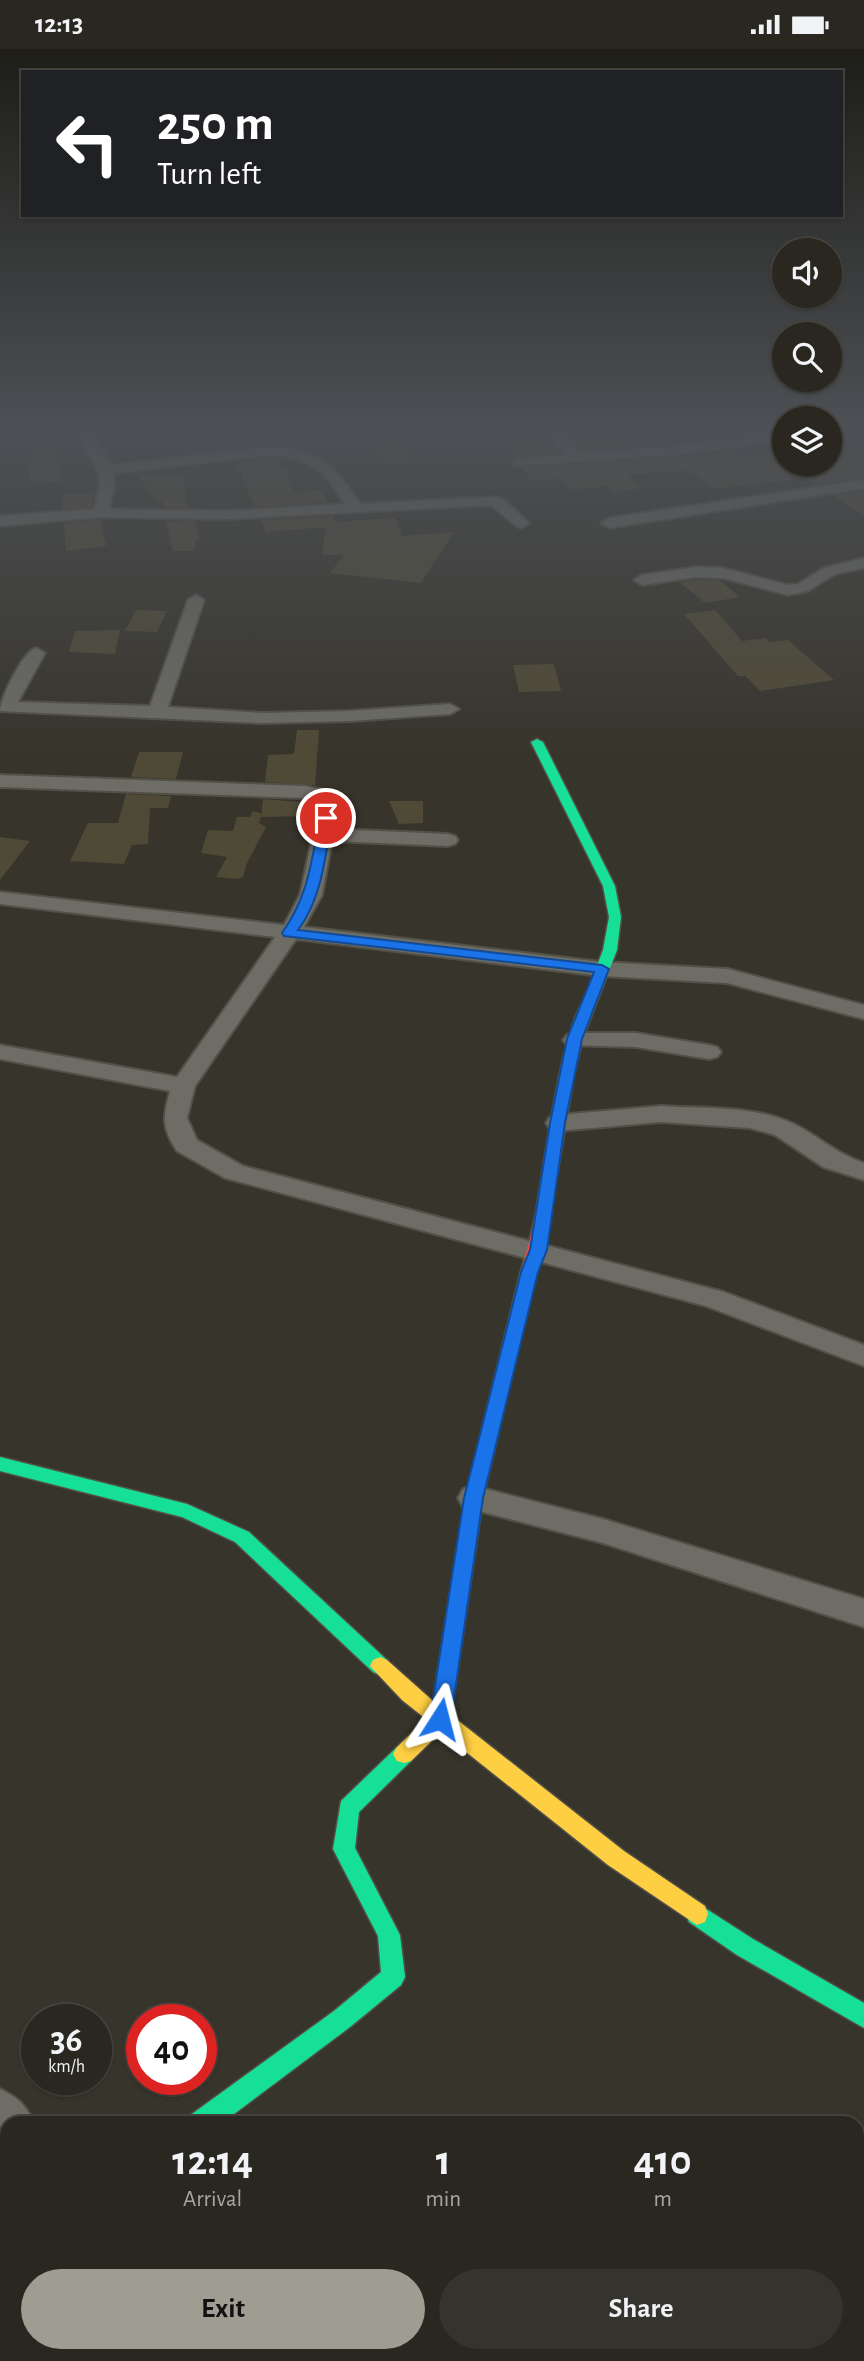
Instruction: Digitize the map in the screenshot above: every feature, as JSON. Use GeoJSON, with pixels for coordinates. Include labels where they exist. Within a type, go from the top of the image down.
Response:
{"type":"FeatureCollection","features":[{"type":"Feature","properties":{"kind":"street"},"geometry":{"type":"LineString","coordinates":[[642,580],[698,572],[723,573],[788,590],[802,587],[830,571],[864,563]]}},
{"type":"Feature","properties":{"kind":"street"},"geometry":{"type":"LineString","coordinates":[[158,712],[195,600]]}},
{"type":"Feature","properties":{"kind":"street"},"geometry":{"type":"LineString","coordinates":[[36,653],[4,706],[71,712],[158,712],[262,718],[349,716],[450,709]]}},
{"type":"Feature","properties":{"kind":"street"},"geometry":{"type":"LineString","coordinates":[[210,2116],[342,2019],[393,1976],[389,1935],[344,1849],[349,1808],[440,1719],[474,1498],[529,1272],[538,1250],[558,1123],[575,1039],[610,950],[615,917],[609,886],[537,742]]}},
{"type":"Feature","properties":{"kind":"street"},"geometry":{"type":"LineString","coordinates":[[0,781],[322,795],[330,800],[311,895],[301,916],[183,1086],[175,1118],[186,1145],[234,1172],[538,1250],[714,1299],[864,1356]]}},
{"type":"Feature","properties":{"kind":"street"},"geometry":{"type":"LineString","coordinates":[[323,835],[448,840]]}},
{"type":"Feature","properties":{"kind":"street"},"geometry":{"type":"LineString","coordinates":[[0,898],[602,969],[728,976],[864,1011]]}},
{"type":"Feature","properties":{"kind":"street"},"geometry":{"type":"LineString","coordinates":[[575,1039],[636,1040],[709,1052]]}},
{"type":"Feature","properties":{"kind":"street"},"geometry":{"type":"LineString","coordinates":[[0,1052],[183,1086]]}},
{"type":"Feature","properties":{"kind":"street"},"geometry":{"type":"LineString","coordinates":[[558,1123],[661,1114],[751,1120],[784,1129],[832,1161],[864,1173]]}},
{"type":"Feature","properties":{"kind":"street"},"geometry":{"type":"LineString","coordinates":[[0,1464],[187,1511],[242,1537],[409,1694],[616,1858],[744,1947],[864,2016]]}},
{"type":"Feature","properties":{"kind":"street"},"geometry":{"type":"LineString","coordinates":[[474,1498],[603,1531],[864,1613]]}},
{"type":"Feature","properties":{"kind":"building"},"geometry":{"type":"Polygon","coordinates":[[[65,538],[104,538],[106,546],[66,551],[65,538]]]}},
{"type":"Feature","properties":{"kind":"building"},"geometry":{"type":"Polygon","coordinates":[[[170,538],[199,538],[196,540],[194,551],[173,551],[170,538]]]}},
{"type":"Feature","properties":{"kind":"building"},"geometry":{"type":"Polygon","coordinates":[[[324,538],[450,538],[421,583],[330,573],[344,555],[322,555],[324,538]]]}},
{"type":"Feature","properties":{"kind":"building"},"geometry":{"type":"Polygon","coordinates":[[[719,580],[740,597],[705,603],[679,582],[719,580]]]}},
{"type":"Feature","properties":{"kind":"building"},"geometry":{"type":"Polygon","coordinates":[[[136,610],[167,611],[157,632],[125,631],[136,610]]]}},
{"type":"Feature","properties":{"kind":"building"},"geometry":{"type":"Polygon","coordinates":[[[715,610],[742,641],[766,638],[769,642],[788,640],[834,680],[760,691],[745,676],[738,676],[684,614],[715,610]]]}},
{"type":"Feature","properties":{"kind":"building"},"geometry":{"type":"Polygon","coordinates":[[[120,630],[115,654],[69,652],[75,631],[120,630]]]}},
{"type":"Feature","properties":{"kind":"building"},"geometry":{"type":"Polygon","coordinates":[[[554,664],[561,691],[519,692],[513,665],[554,664]]]}},
{"type":"Feature","properties":{"kind":"building"},"geometry":{"type":"Polygon","coordinates":[[[297,730],[319,730],[315,785],[265,782],[268,755],[294,754],[297,730]]]}},
{"type":"Feature","properties":{"kind":"building"},"geometry":{"type":"Polygon","coordinates":[[[139,752],[183,752],[176,779],[131,777],[139,752]]]}},
{"type":"Feature","properties":{"kind":"building"},"geometry":{"type":"Polygon","coordinates":[[[126,794],[171,796],[168,808],[150,808],[148,844],[132,845],[124,864],[70,861],[88,823],[118,823],[126,794]]]}},
{"type":"Feature","properties":{"kind":"building"},"geometry":{"type":"Polygon","coordinates":[[[263,799],[314,803],[313,816],[261,817],[263,799]]]}},
{"type":"Feature","properties":{"kind":"building"},"geometry":{"type":"Polygon","coordinates":[[[389,801],[423,801],[423,823],[399,824],[389,801]]]}},
{"type":"Feature","properties":{"kind":"building"},"geometry":{"type":"Polygon","coordinates":[[[253,811],[262,814],[259,823],[266,827],[247,863],[243,877],[216,877],[227,857],[201,853],[208,830],[233,831],[237,817],[250,817],[253,811]]]}},
{"type":"Feature","properties":{"kind":"building"},"geometry":{"type":"Polygon","coordinates":[[[0,837],[30,841],[0,880],[0,837]]]}},
{"type":"Feature","properties":{"kind":"traffic: fast"},"geometry":{"type":"LineString","coordinates":[[537,742],[609,886],[615,917],[610,950],[591,999]]}},
{"type":"Feature","properties":{"kind":"traffic: fast"},"geometry":{"type":"LineString","coordinates":[[0,1464],[187,1511],[242,1537],[380,1666]]}},
{"type":"Feature","properties":{"kind":"traffic: fast"},"geometry":{"type":"LineString","coordinates":[[210,2116],[342,2019],[393,1977],[389,1935],[344,1849],[349,1808],[404,1754]]}},
{"type":"Feature","properties":{"kind":"traffic: fast"},"geometry":{"type":"LineString","coordinates":[[697,1914],[745,1947],[864,2016]]}},
{"type":"Feature","properties":{"kind":"traffic: slow"},"geometry":{"type":"LineString","coordinates":[[404,1754],[440,1719],[474,1498],[528,1274]]}},
{"type":"Feature","properties":{"kind":"traffic: slow"},"geometry":{"type":"LineString","coordinates":[[380,1666],[409,1694],[616,1858],[697,1914]]}},
{"type":"Feature","properties":{"kind":"traffic: jam"},"geometry":{"type":"LineString","coordinates":[[528,1274],[543,1216],[567,1069],[591,999]]}},
{"type":"Feature","properties":{"kind":"route"},"geometry":{"type":"LineString","coordinates":[[326,818],[311,895],[289,933],[602,969],[575,1039],[558,1123],[538,1250],[529,1272],[474,1498],[440,1719]]}}]}
